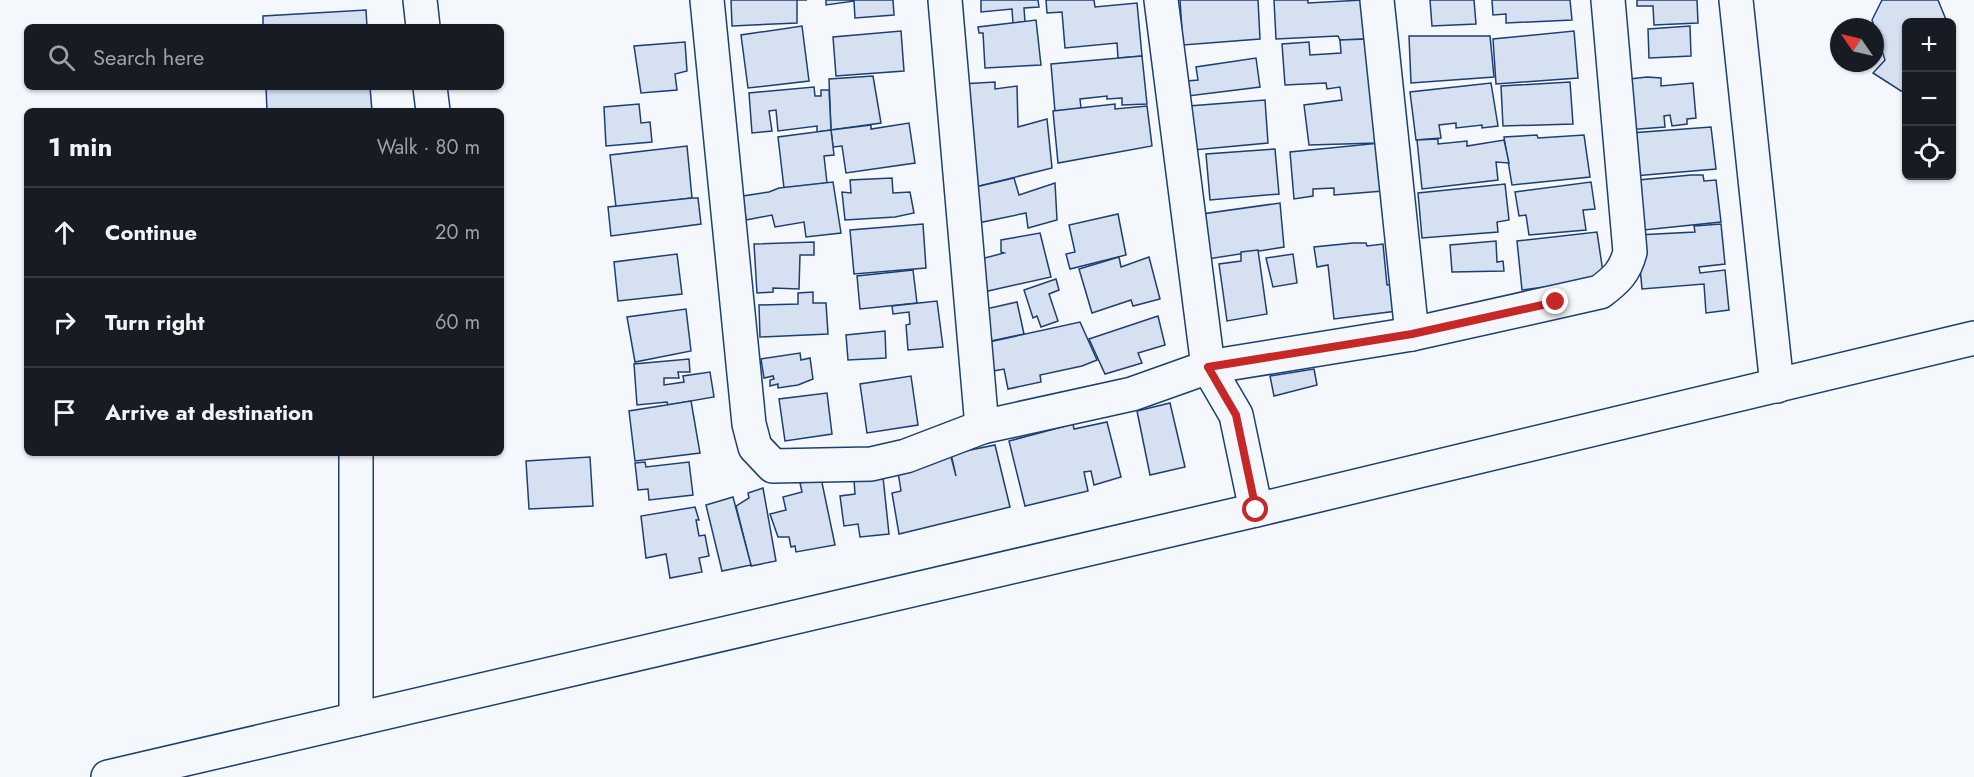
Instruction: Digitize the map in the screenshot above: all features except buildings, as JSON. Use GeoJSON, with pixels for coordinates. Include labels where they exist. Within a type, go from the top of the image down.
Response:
{"type":"FeatureCollection","features":[{"type":"Feature","properties":{"kind":"street"},"geometry":{"type":"LineString","coordinates":[[420,0],[423,24]]}},
{"type":"Feature","properties":{"kind":"street"},"geometry":{"type":"LineString","coordinates":[[707,0],[749,424],[754,447],[773,466],[871,464],[906,456],[982,427],[1132,394],[1208,367],[1412,334],[1600,292],[1617,279],[1626,267],[1630,252],[1629,219],[1608,0]]}},
{"type":"Feature","properties":{"kind":"street"},"geometry":{"type":"LineString","coordinates":[[945,0],[982,427]]}},
{"type":"Feature","properties":{"kind":"street"},"geometry":{"type":"LineString","coordinates":[[1161,0],[1208,367],[1236,415],[1256,510]]}},
{"type":"Feature","properties":{"kind":"street"},"geometry":{"type":"LineString","coordinates":[[1377,0],[1412,334]]}},
{"type":"Feature","properties":{"kind":"street"},"geometry":{"type":"LineString","coordinates":[[1736,0],[1777,386]]}},
{"type":"Feature","properties":{"kind":"street"},"geometry":{"type":"LineString","coordinates":[[430,90],[433,108]]}},
{"type":"Feature","properties":{"kind":"street"},"geometry":{"type":"LineString","coordinates":[[108,777],[1256,510],[1974,338]]}},
{"type":"Feature","properties":{"kind":"street"},"geometry":{"type":"LineString","coordinates":[[356,456],[357,719]]}},
{"type":"Feature","properties":{"kind":"route"},"geometry":{"type":"LineString","coordinates":[[1256,510],[1236,415],[1208,367],[1412,334],[1556,302]]}}]}
